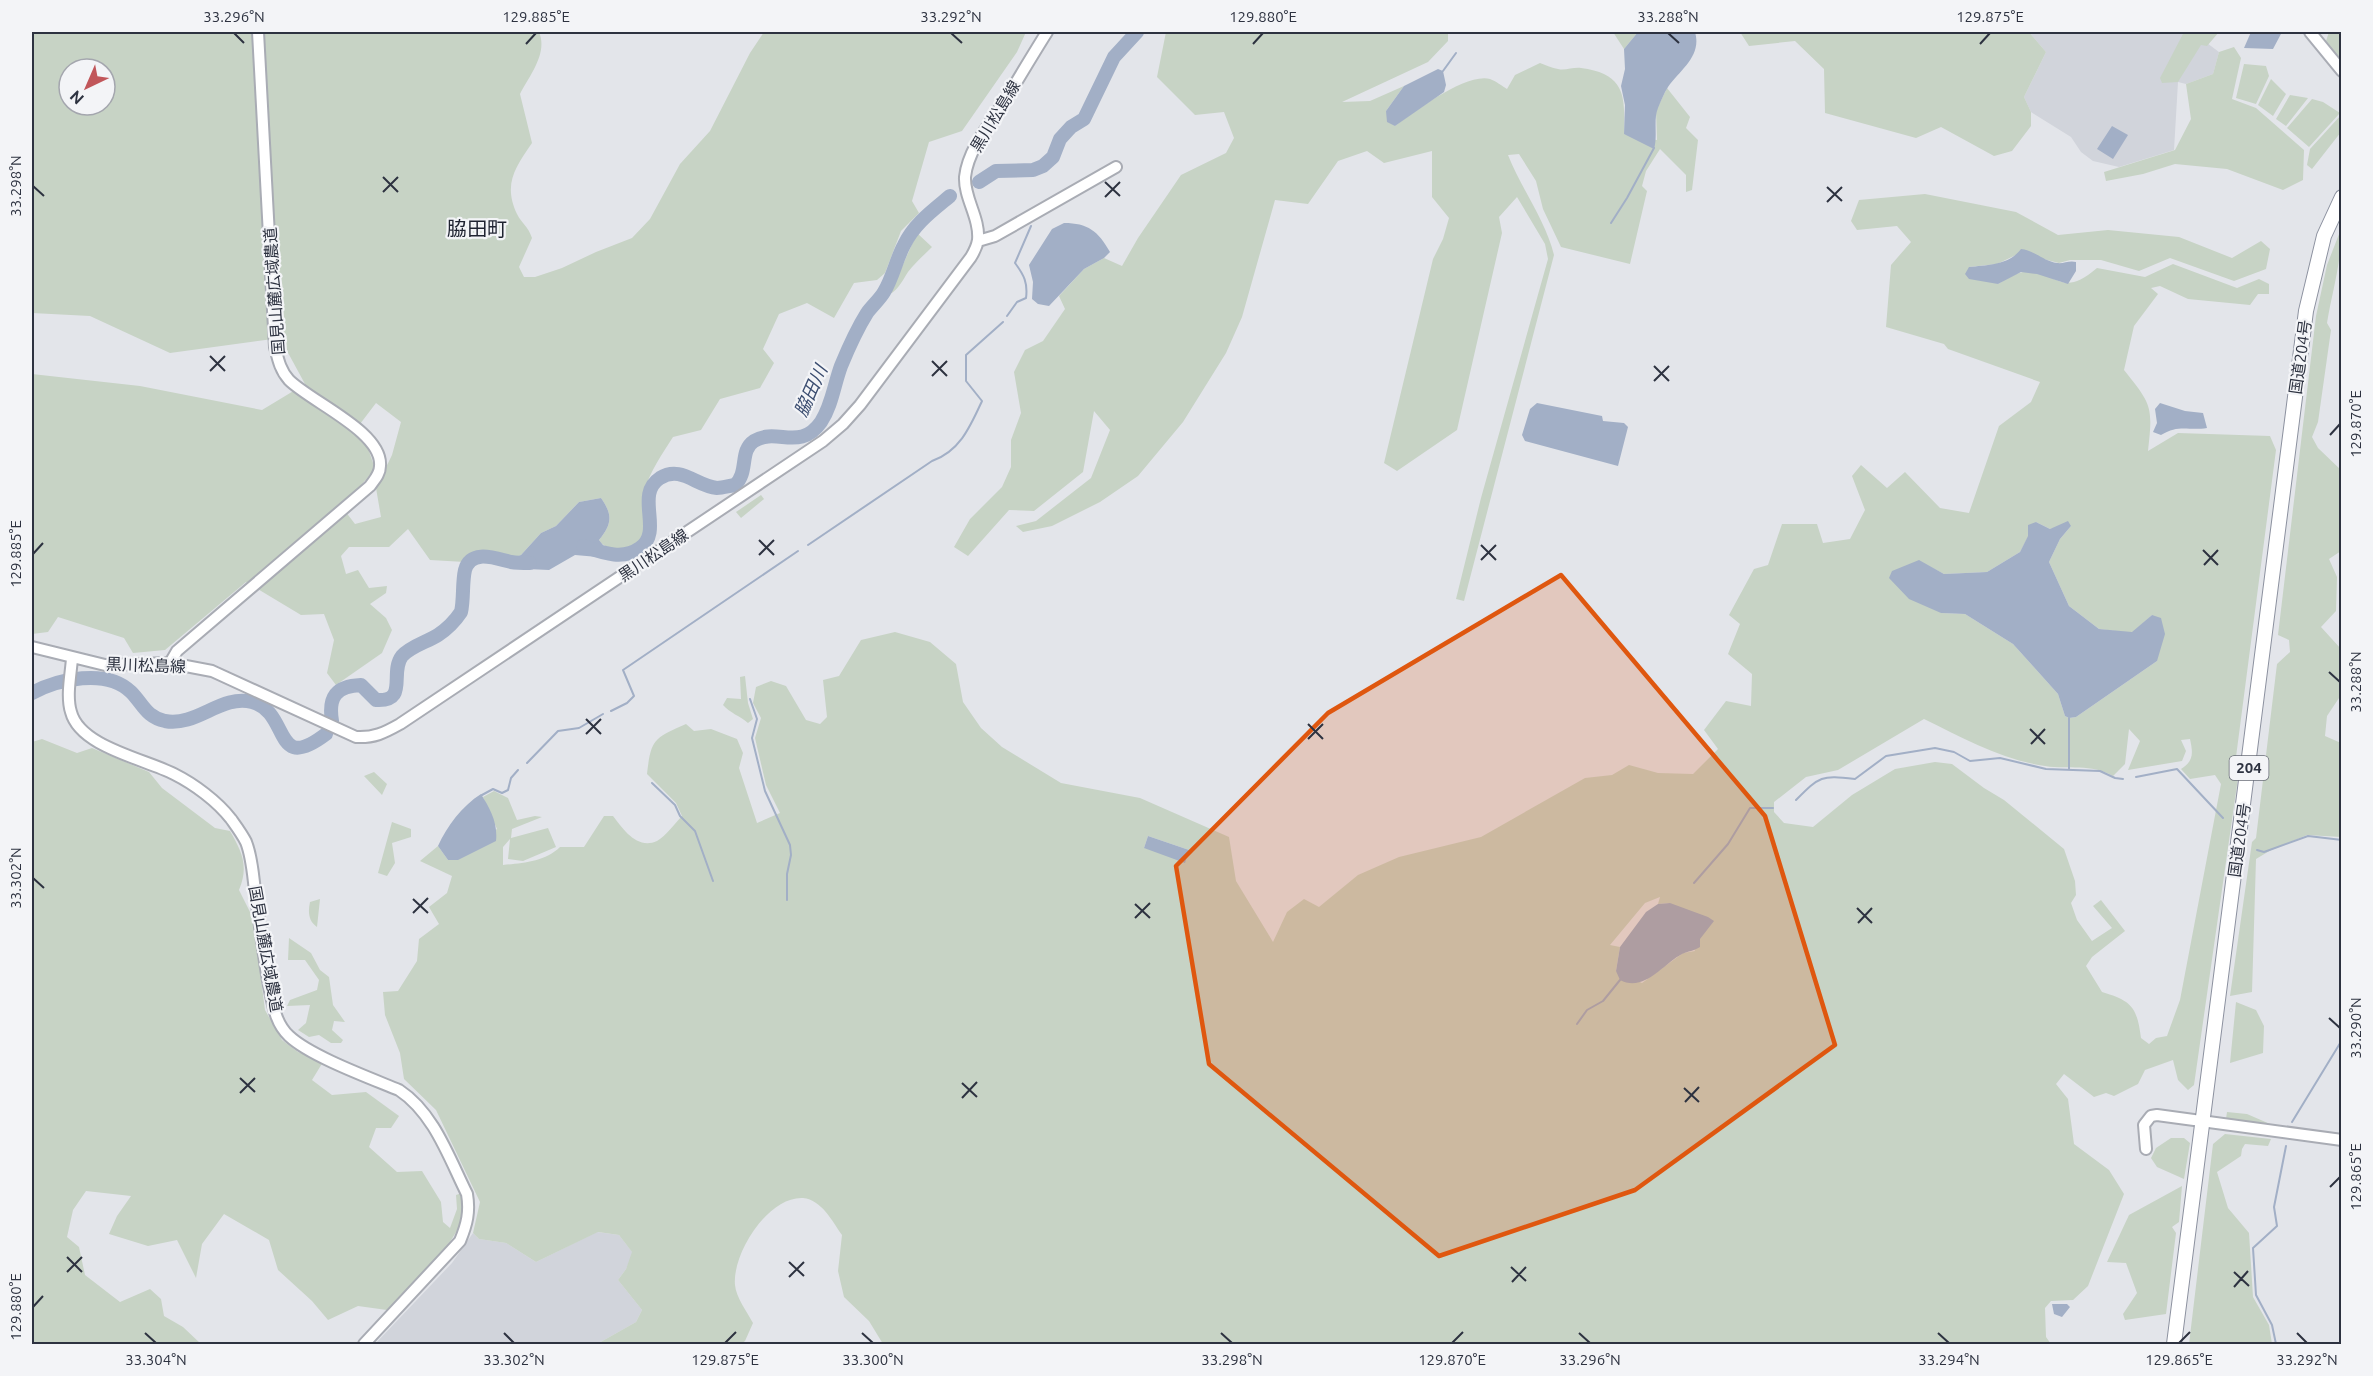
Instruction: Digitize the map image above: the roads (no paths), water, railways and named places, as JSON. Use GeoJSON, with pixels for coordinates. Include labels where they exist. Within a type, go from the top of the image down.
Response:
{"type":"FeatureCollection","features":[{"type":"Feature","properties":{"kind":"highway","name":"国道204号"},"geometry":{"type":"LineString","coordinates":[[2174,1344],[2306,311],[2324,236],[2342,197]]}},
{"type":"Feature","properties":{"kind":"street","name":"国見山麓広域農道"},"geometry":{"type":"LineString","coordinates":[[170,663],[177,651],[370,486],[378,475],[381,465],[374,445],[363,433],[296,386],[283,372],[278,362],[275,347],[258,32]]}},
{"type":"Feature","properties":{"kind":"street","name":"黒川松島線"},"geometry":{"type":"LineString","coordinates":[[32,647],[72,662],[105,665],[170,663],[212,671],[356,737],[369,738],[382,734],[823,441],[843,424],[860,405],[971,257],[978,241],[977,225],[965,179],[968,162],[991,120],[1047,32]]}},
{"type":"Feature","properties":{"kind":"street"},"geometry":{"type":"LineString","coordinates":[[2310,32],[2342,71]]}},
{"type":"Feature","properties":{"kind":"street"},"geometry":{"type":"LineString","coordinates":[[978,241],[995,236],[1116,167]]}},
{"type":"Feature","properties":{"kind":"street","name":"国見山麓広域農道"},"geometry":{"type":"LineString","coordinates":[[72,662],[71,713],[77,724],[101,744],[174,774],[229,817],[246,843],[252,863],[265,965],[274,1011],[280,1024],[295,1042],[412,1098],[427,1116],[467,1194],[470,1208],[460,1240],[364,1344]]}},
{"type":"Feature","properties":{"kind":"street"},"geometry":{"type":"LineString","coordinates":[[2146,1149],[2144,1125],[2151,1116],[2342,1140]]}},
{"type":"Feature","properties":{"kind":"water"},"geometry":{"type":"Polygon","coordinates":[[[1638,32],[1695,32],[1696,48],[1693,55],[1668,87],[1658,108],[1654,149],[1624,134],[1625,105],[1621,86],[1625,69],[1624,49],[1638,32]]]}},
{"type":"Feature","properties":{"kind":"water"},"geometry":{"type":"Polygon","coordinates":[[[2251,32],[2282,32],[2273,49],[2244,48],[2251,32]]]}},
{"type":"Feature","properties":{"kind":"water"},"geometry":{"type":"Polygon","coordinates":[[[1438,69],[1443,71],[1446,85],[1444,92],[1395,126],[1387,122],[1386,111],[1404,86],[1438,69]]]}},
{"type":"Feature","properties":{"kind":"water"},"geometry":{"type":"Polygon","coordinates":[[[2112,126],[2128,135],[2113,159],[2097,149],[2112,126]]]}},
{"type":"Feature","properties":{"kind":"water"},"geometry":{"type":"Polygon","coordinates":[[[1064,223],[1080,225],[1092,230],[1110,252],[1084,269],[1049,306],[1038,304],[1032,299],[1033,282],[1029,265],[1052,229],[1064,223]]]}},
{"type":"Feature","properties":{"kind":"water"},"geometry":{"type":"Polygon","coordinates":[[[2021,249],[2052,262],[2076,262],[2076,271],[2068,284],[2037,274],[2021,272],[1998,284],[1969,279],[1965,274],[1969,267],[2004,261],[2021,249]]]}},
{"type":"Feature","properties":{"kind":"water"},"geometry":{"type":"Polygon","coordinates":[[[1537,403],[1602,416],[1603,421],[1624,423],[1628,427],[1618,466],[1525,441],[1522,435],[1530,409],[1537,403]]]}},
{"type":"Feature","properties":{"kind":"water"},"geometry":{"type":"Polygon","coordinates":[[[2160,403],[2185,411],[2203,413],[2207,428],[2178,429],[2161,435],[2153,432],[2157,423],[2155,409],[2160,403]]]}},
{"type":"Feature","properties":{"kind":"water"},"geometry":{"type":"Polygon","coordinates":[[[601,498],[608,509],[609,524],[599,540],[603,545],[598,557],[575,555],[549,570],[527,569],[512,564],[511,559],[521,555],[541,533],[556,526],[579,502],[601,498]]]}},
{"type":"Feature","properties":{"kind":"water"},"geometry":{"type":"Polygon","coordinates":[[[2068,521],[2071,526],[2060,539],[2049,562],[2069,606],[2099,629],[2132,632],[2152,615],[2161,618],[2165,634],[2157,661],[2076,717],[2069,718],[2065,716],[2058,694],[2013,644],[1965,614],[1941,613],[1909,599],[1889,578],[1892,571],[1919,560],[1944,574],[1987,572],[2020,552],[2028,536],[2028,525],[2036,522],[2050,529],[2068,521]]]}},
{"type":"Feature","properties":{"kind":"water"},"geometry":{"type":"Polygon","coordinates":[[[481,794],[495,822],[496,841],[458,860],[448,860],[438,846],[461,810],[481,794]]]}},
{"type":"Feature","properties":{"kind":"water"},"geometry":{"type":"Polygon","coordinates":[[[1148,836],[1189,850],[1185,863],[1144,848],[1148,836]]]}},
{"type":"Feature","properties":{"kind":"water"},"geometry":{"type":"Polygon","coordinates":[[[1670,903],[1714,921],[1700,939],[1700,947],[1682,954],[1645,980],[1629,983],[1620,980],[1616,971],[1620,947],[1646,912],[1658,904],[1670,903]]]}},
{"type":"Feature","properties":{"kind":"water"},"geometry":{"type":"Polygon","coordinates":[[[2052,1304],[2067,1304],[2070,1307],[2062,1317],[2054,1314],[2052,1304]]]}},
{"type":"Feature","properties":{"kind":"waterway","name":"脇田川"},"geometry":{"type":"LineString","coordinates":[[979,182],[996,171],[1033,170],[1043,166],[1053,157],[1060,139],[1071,127],[1084,119],[1114,57],[1137,32]]}},
{"type":"Feature","properties":{"kind":"waterway"},"geometry":{"type":"LineString","coordinates":[[1443,71],[1456,53]]}},
{"type":"Feature","properties":{"kind":"waterway"},"geometry":{"type":"LineString","coordinates":[[1611,223],[1654,148]]}},
{"type":"Feature","properties":{"kind":"waterway","name":"脇田川"},"geometry":{"type":"LineString","coordinates":[[583,546],[619,555],[633,552],[647,541],[650,532],[649,494],[653,485],[660,478],[675,474],[717,488],[735,485],[742,474],[749,445],[754,441],[771,436],[797,438],[813,431],[828,409],[841,366],[853,339],[867,313],[887,286],[908,237],[924,218],[950,196]]}},
{"type":"Feature","properties":{"kind":"waterway"},"geometry":{"type":"LineString","coordinates":[[1007,316],[1017,302],[1026,298],[1025,279],[1015,263],[1031,226]]}},
{"type":"Feature","properties":{"kind":"waterway"},"geometry":{"type":"LineString","coordinates":[[808,545],[932,461],[942,457],[957,444],[968,429],[982,401],[966,381],[966,355],[1003,322]]}},
{"type":"Feature","properties":{"kind":"waterway"},"geometry":{"type":"LineString","coordinates":[[611,711],[627,703],[634,696],[623,670],[798,551]]}},
{"type":"Feature","properties":{"kind":"waterway","name":"脇田川"},"geometry":{"type":"LineString","coordinates":[[332,721],[333,699],[345,688],[361,685],[376,700],[392,696],[397,685],[397,670],[402,656],[410,649],[441,633],[461,612],[465,570],[473,559],[492,557],[530,563]]}},
{"type":"Feature","properties":{"kind":"waterway","name":"脇田川"},"geometry":{"type":"LineString","coordinates":[[32,693],[68,680],[96,678],[121,685],[131,692],[149,713],[165,721],[177,722],[198,716],[230,702],[241,701],[252,702],[264,708],[289,745],[297,748],[309,745],[326,734]]}},
{"type":"Feature","properties":{"kind":"waterway"},"geometry":{"type":"LineString","coordinates":[[750,699],[757,719],[752,738],[765,791],[790,845],[787,900]]}},
{"type":"Feature","properties":{"kind":"waterway"},"geometry":{"type":"LineString","coordinates":[[527,763],[558,731],[579,728],[603,714]]}},
{"type":"Feature","properties":{"kind":"waterway"},"geometry":{"type":"LineString","coordinates":[[2069,718],[2069,769]]}},
{"type":"Feature","properties":{"kind":"waterway"},"geometry":{"type":"LineString","coordinates":[[1796,800],[1822,779],[1835,777],[1855,779],[1886,756],[1935,748],[1954,752],[1970,761],[2000,758],[2046,769],[2100,771],[2123,779]]}},
{"type":"Feature","properties":{"kind":"waterway"},"geometry":{"type":"LineString","coordinates":[[2136,777],[2177,769],[2223,818]]}},
{"type":"Feature","properties":{"kind":"waterway"},"geometry":{"type":"LineString","coordinates":[[482,795],[493,789],[502,793],[508,790],[511,778],[518,770]]}},
{"type":"Feature","properties":{"kind":"waterway"},"geometry":{"type":"LineString","coordinates":[[652,783],[675,805],[680,816],[695,831],[713,881]]}},
{"type":"Feature","properties":{"kind":"waterway"},"geometry":{"type":"LineString","coordinates":[[1694,883],[1728,844],[1750,808],[1773,808]]}},
{"type":"Feature","properties":{"kind":"waterway"},"geometry":{"type":"LineString","coordinates":[[2257,850],[2264,852],[2308,836],[2342,840]]}},
{"type":"Feature","properties":{"kind":"waterway"},"geometry":{"type":"LineString","coordinates":[[1577,1024],[1587,1010],[1603,1001],[1620,980]]}},
{"type":"Feature","properties":{"kind":"waterway"},"geometry":{"type":"LineString","coordinates":[[2292,1122],[2342,1040]]}},
{"type":"Feature","properties":{"kind":"waterway"},"geometry":{"type":"LineString","coordinates":[[2276,1344],[2272,1325],[2256,1295],[2253,1248],[2277,1226],[2274,1207],[2286,1146]]}},
{"type":"Feature","properties":{"kind":"district","name":"脇田町"},"geometry":{"type":"Point","coordinates":[477,229]}}]}
